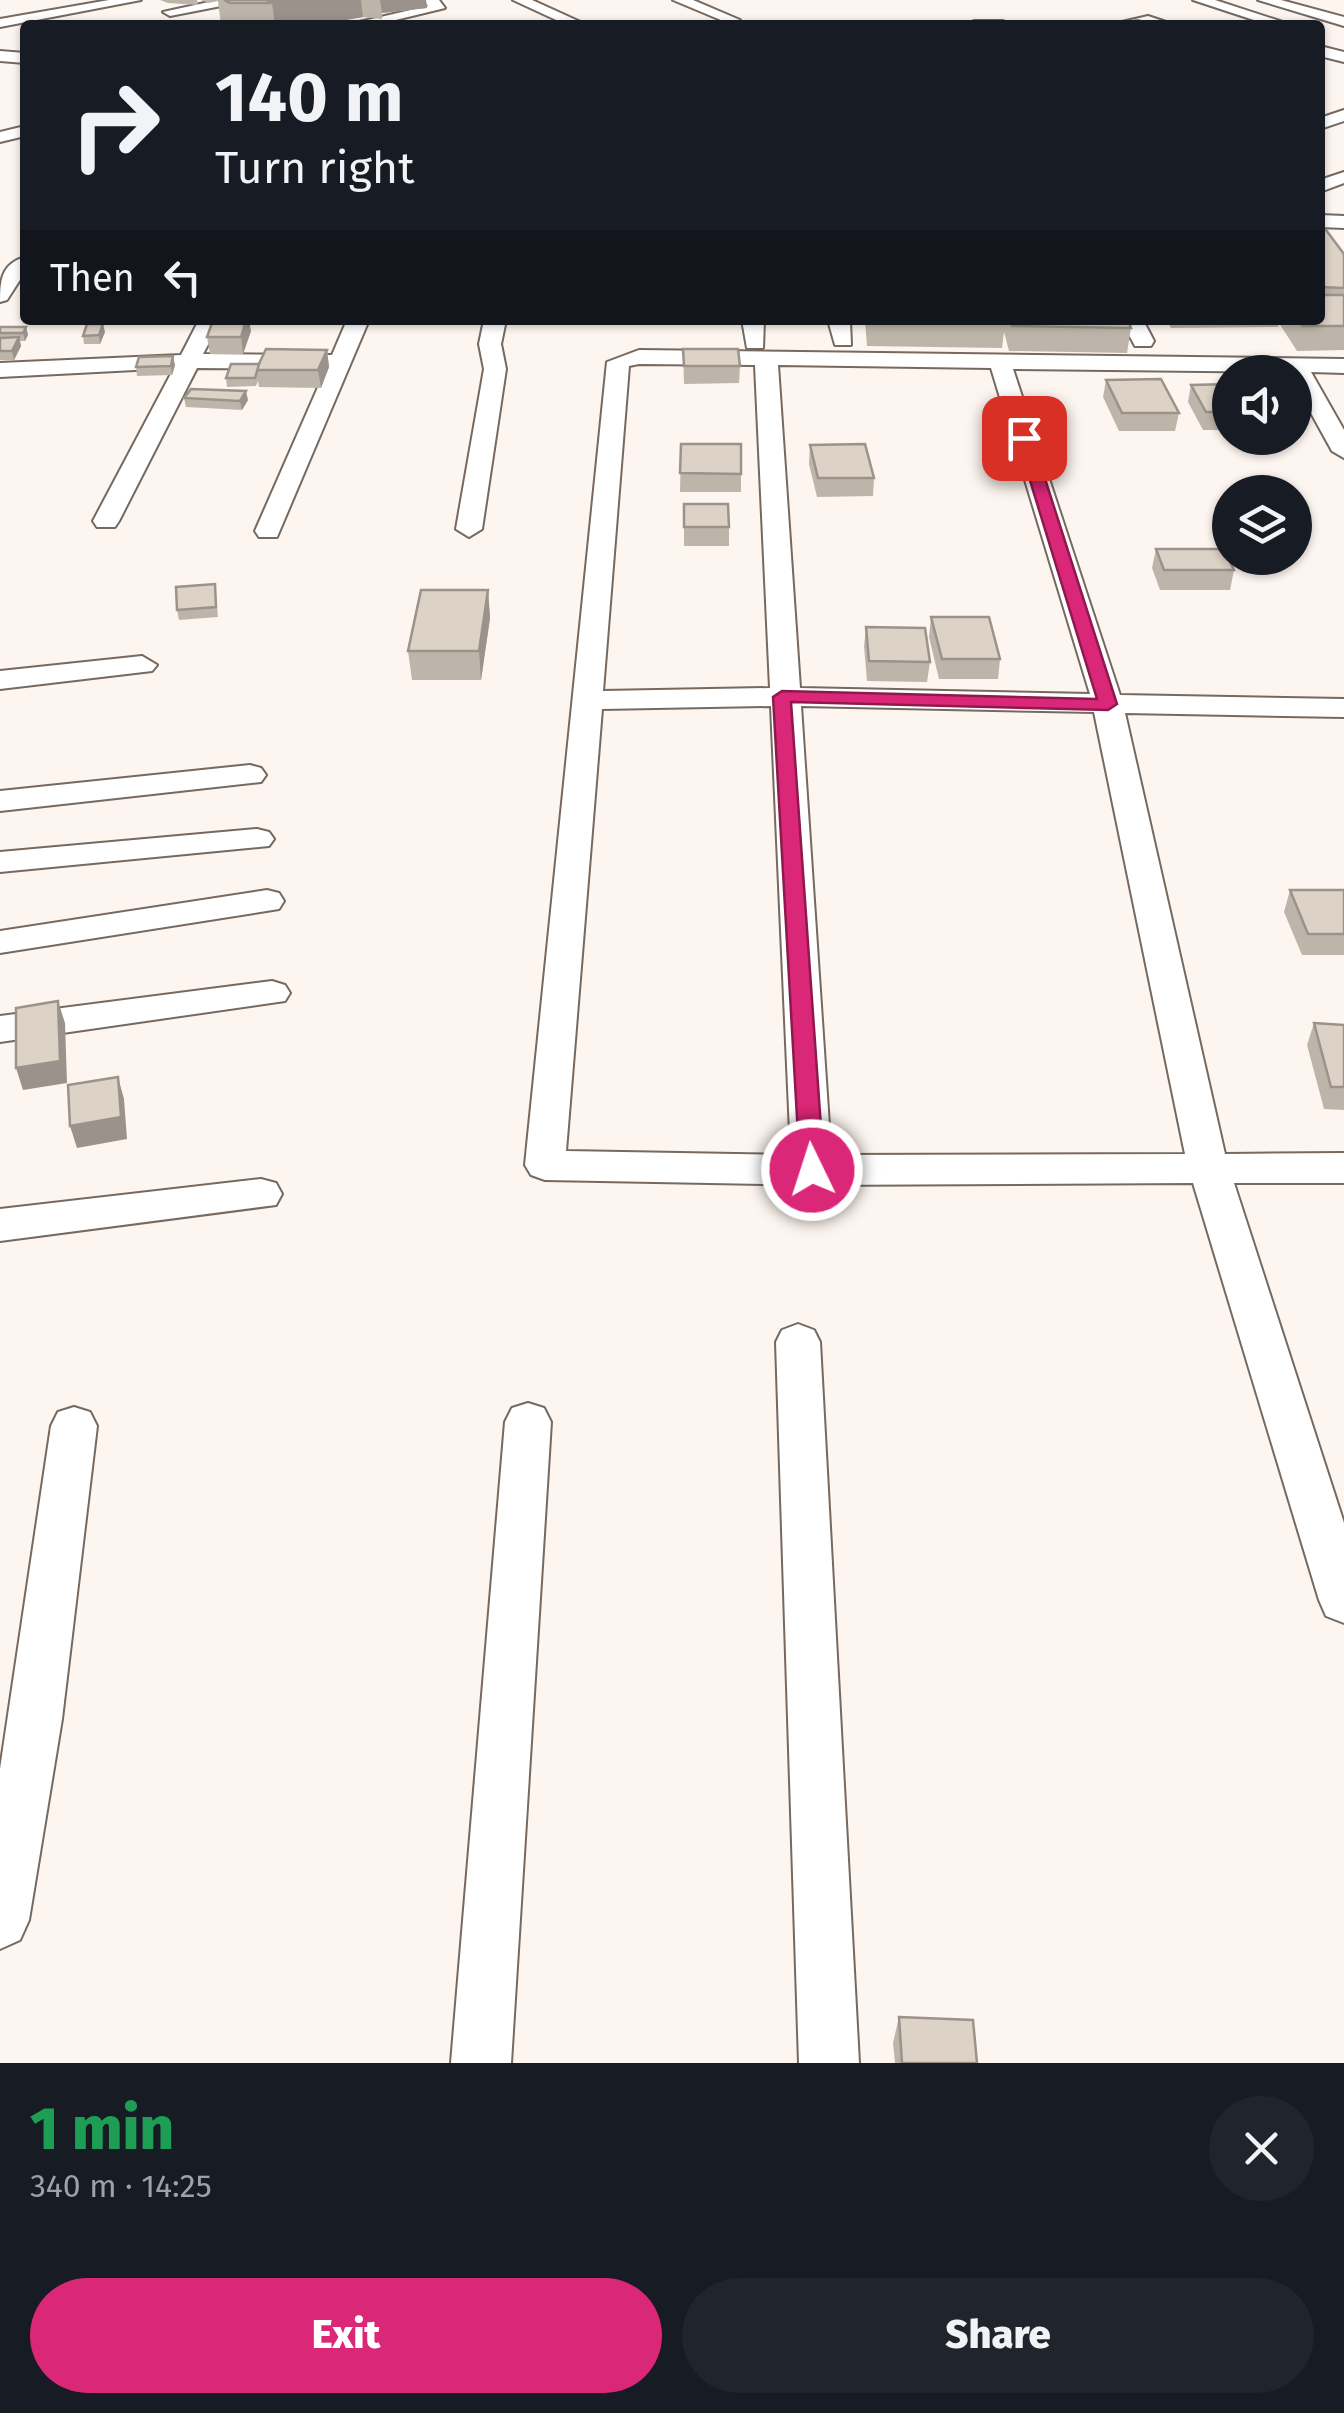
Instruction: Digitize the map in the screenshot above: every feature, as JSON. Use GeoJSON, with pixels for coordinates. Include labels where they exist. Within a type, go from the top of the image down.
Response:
{"type":"FeatureCollection","features":[{"type":"Feature","properties":{"kind":"street"},"geometry":{"type":"LineString","coordinates":[[37,20],[134,0],[177,20]]}},
{"type":"Feature","properties":{"kind":"street"},"geometry":{"type":"LineString","coordinates":[[144,0],[187,20]]}},
{"type":"Feature","properties":{"kind":"street"},"geometry":{"type":"LineString","coordinates":[[170,12],[245,0]]}},
{"type":"Feature","properties":{"kind":"street"},"geometry":{"type":"LineString","coordinates":[[378,20],[438,8],[431,0]]}},
{"type":"Feature","properties":{"kind":"street"},"geometry":{"type":"LineString","coordinates":[[520,0],[568,20]]}},
{"type":"Feature","properties":{"kind":"street"},"geometry":{"type":"LineString","coordinates":[[680,0],[733,20]]}},
{"type":"Feature","properties":{"kind":"street"},"geometry":{"type":"LineString","coordinates":[[1200,0],[1268,20]]}},
{"type":"Feature","properties":{"kind":"street"},"geometry":{"type":"LineString","coordinates":[[1265,0],[1344,22]]}},
{"type":"Feature","properties":{"kind":"street"},"geometry":{"type":"LineString","coordinates":[[0,48],[18,54]]}},
{"type":"Feature","properties":{"kind":"street"},"geometry":{"type":"LineString","coordinates":[[2,288],[20,269]]}},
{"type":"Feature","properties":{"kind":"street"},"geometry":{"type":"LineString","coordinates":[[106,522],[207,325]]}},
{"type":"Feature","properties":{"kind":"street"},"geometry":{"type":"LineString","coordinates":[[268,532],[356,325]]}},
{"type":"Feature","properties":{"kind":"street"},"geometry":{"type":"LineString","coordinates":[[469,529],[495,369],[490,344],[493,325]]}},
{"type":"Feature","properties":{"kind":"street"},"geometry":{"type":"LineString","coordinates":[[1135,325],[1143,341]]}},
{"type":"Feature","properties":{"kind":"street"},"geometry":{"type":"LineString","coordinates":[[758,341],[812,1170]]}},
{"type":"Feature","properties":{"kind":"street"},"geometry":{"type":"LineString","coordinates":[[1212,366],[1000,362],[758,341],[618,362],[546,1165],[812,1170],[1344,1168]]}},
{"type":"Feature","properties":{"kind":"street"},"geometry":{"type":"LineString","coordinates":[[0,370],[188,361],[342,362]]}},
{"type":"Feature","properties":{"kind":"street"},"geometry":{"type":"LineString","coordinates":[[1000,362],[1108,704],[1208,1166],[1344,1600]]}},
{"type":"Feature","properties":{"kind":"street"},"geometry":{"type":"LineString","coordinates":[[1312,367],[1344,366]]}},
{"type":"Feature","properties":{"kind":"street"},"geometry":{"type":"LineString","coordinates":[[1312,395],[1344,451]]}},
{"type":"Feature","properties":{"kind":"street"},"geometry":{"type":"LineString","coordinates":[[0,680],[142,664]]}},
{"type":"Feature","properties":{"kind":"street"},"geometry":{"type":"LineString","coordinates":[[590,700],[782,697],[1344,708]]}},
{"type":"Feature","properties":{"kind":"street"},"geometry":{"type":"LineString","coordinates":[[0,802],[250,775]]}},
{"type":"Feature","properties":{"kind":"street"},"geometry":{"type":"LineString","coordinates":[[0,862],[257,839]]}},
{"type":"Feature","properties":{"kind":"street"},"geometry":{"type":"LineString","coordinates":[[0,942],[267,901]]}},
{"type":"Feature","properties":{"kind":"street"},"geometry":{"type":"LineString","coordinates":[[0,1029],[272,993]]}},
{"type":"Feature","properties":{"kind":"street"},"geometry":{"type":"LineString","coordinates":[[0,1225],[262,1194]]}},
{"type":"Feature","properties":{"kind":"street"},"geometry":{"type":"LineString","coordinates":[[798,1342],[829,2063]]}},
{"type":"Feature","properties":{"kind":"street"},"geometry":{"type":"LineString","coordinates":[[481,2063],[528,1422]]}},
{"type":"Feature","properties":{"kind":"street"},"geometry":{"type":"LineString","coordinates":[[0,1920],[36,1719],[74,1426]]}},
{"type":"Feature","properties":{"kind":"building"},"geometry":{"type":"Polygon","coordinates":[[[224,0],[266,0],[272,3],[230,3],[224,0]]]}},
{"type":"Feature","properties":{"kind":"building"},"geometry":{"type":"Polygon","coordinates":[[[1325,229],[1344,254],[1344,288],[1325,287],[1325,229]]]}},
{"type":"Feature","properties":{"kind":"building"},"geometry":{"type":"Polygon","coordinates":[[[1325,295],[1344,295],[1344,326],[1302,326],[1325,325],[1325,295]]]}},
{"type":"Feature","properties":{"kind":"building"},"geometry":{"type":"Polygon","coordinates":[[[87,325],[103,325],[99,335],[83,336],[87,325]]]}},
{"type":"Feature","properties":{"kind":"building"},"geometry":{"type":"Polygon","coordinates":[[[211,325],[245,325],[241,337],[207,337],[211,325]]]}},
{"type":"Feature","properties":{"kind":"building"},"geometry":{"type":"Polygon","coordinates":[[[1130,325],[1131,328],[1012,326],[1130,325]]]}},
{"type":"Feature","properties":{"kind":"building"},"geometry":{"type":"Polygon","coordinates":[[[0,327],[26,327],[23,333],[0,333],[0,327]]]}},
{"type":"Feature","properties":{"kind":"building"},"geometry":{"type":"Polygon","coordinates":[[[19,337],[12,351],[0,351],[0,338],[19,337]]]}},
{"type":"Feature","properties":{"kind":"building"},"geometry":{"type":"Polygon","coordinates":[[[266,349],[327,350],[318,370],[256,370],[266,349]]]}},
{"type":"Feature","properties":{"kind":"building"},"geometry":{"type":"Polygon","coordinates":[[[683,349],[738,349],[740,366],[684,366],[683,349]]]}},
{"type":"Feature","properties":{"kind":"building"},"geometry":{"type":"Polygon","coordinates":[[[173,356],[171,366],[136,367],[139,357],[173,356]]]}},
{"type":"Feature","properties":{"kind":"building"},"geometry":{"type":"Polygon","coordinates":[[[231,364],[259,364],[255,378],[226,378],[231,364]]]}},
{"type":"Feature","properties":{"kind":"building"},"geometry":{"type":"Polygon","coordinates":[[[1161,379],[1179,413],[1122,413],[1106,380],[1161,379]]]}},
{"type":"Feature","properties":{"kind":"building"},"geometry":{"type":"Polygon","coordinates":[[[1212,384],[1212,412],[1206,412],[1191,385],[1212,384]]]}},
{"type":"Feature","properties":{"kind":"building"},"geometry":{"type":"Polygon","coordinates":[[[191,389],[246,391],[240,401],[184,398],[191,389]]]}},
{"type":"Feature","properties":{"kind":"building"},"geometry":{"type":"Polygon","coordinates":[[[681,444],[741,444],[741,474],[680,473],[681,444]]]}},
{"type":"Feature","properties":{"kind":"building"},"geometry":{"type":"Polygon","coordinates":[[[865,444],[874,478],[818,478],[810,445],[865,444]]]}},
{"type":"Feature","properties":{"kind":"building"},"geometry":{"type":"Polygon","coordinates":[[[684,504],[728,504],[729,527],[684,527],[684,504]]]}},
{"type":"Feature","properties":{"kind":"building"},"geometry":{"type":"Polygon","coordinates":[[[1156,549],[1212,549],[1212,570],[1164,570],[1156,549]]]}},
{"type":"Feature","properties":{"kind":"building"},"geometry":{"type":"Polygon","coordinates":[[[215,584],[216,607],[177,610],[176,587],[215,584]]]}},
{"type":"Feature","properties":{"kind":"building"},"geometry":{"type":"Polygon","coordinates":[[[421,590],[488,590],[479,651],[408,651],[421,590]]]}},
{"type":"Feature","properties":{"kind":"building"},"geometry":{"type":"Polygon","coordinates":[[[931,617],[989,617],[1000,659],[942,659],[931,617]]]}},
{"type":"Feature","properties":{"kind":"building"},"geometry":{"type":"Polygon","coordinates":[[[866,627],[925,628],[930,662],[869,661],[866,627]]]}},
{"type":"Feature","properties":{"kind":"building"},"geometry":{"type":"Polygon","coordinates":[[[1290,890],[1344,890],[1344,934],[1308,934],[1290,890]]]}},
{"type":"Feature","properties":{"kind":"building"},"geometry":{"type":"Polygon","coordinates":[[[58,1001],[60,1061],[16,1068],[16,1008],[58,1001]]]}},
{"type":"Feature","properties":{"kind":"building"},"geometry":{"type":"Polygon","coordinates":[[[1314,1023],[1344,1025],[1344,1087],[1331,1087],[1314,1023]]]}},
{"type":"Feature","properties":{"kind":"building"},"geometry":{"type":"Polygon","coordinates":[[[118,1077],[121,1117],[70,1126],[68,1085],[118,1077]]]}},
{"type":"Feature","properties":{"kind":"building"},"geometry":{"type":"Polygon","coordinates":[[[899,2017],[973,2020],[977,2063],[902,2063],[899,2017]]]}},
{"type":"Feature","properties":{"kind":"route"},"geometry":{"type":"LineString","coordinates":[[812,1170],[782,697],[1108,704],[1024,438]]}}]}
